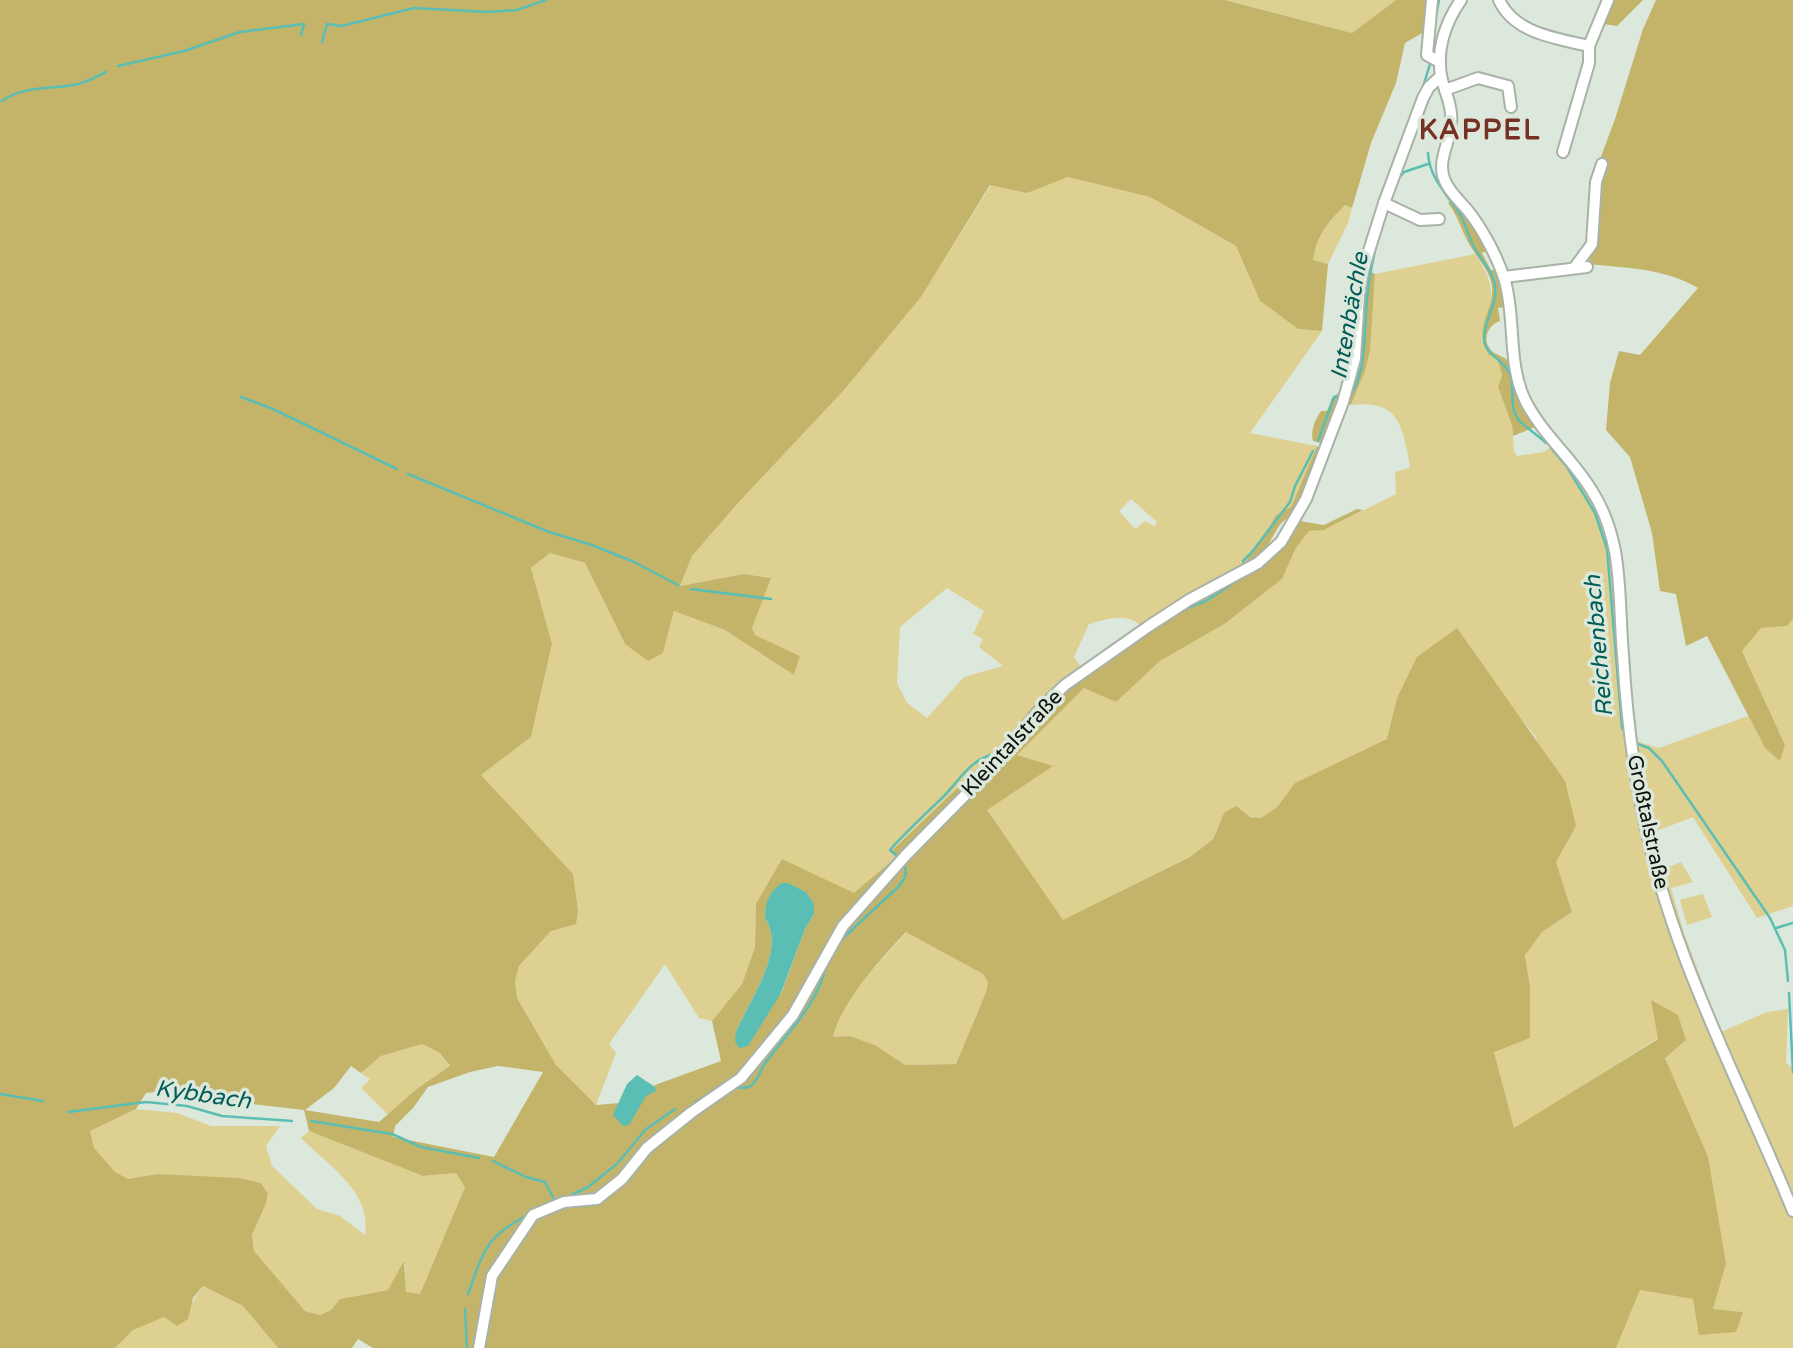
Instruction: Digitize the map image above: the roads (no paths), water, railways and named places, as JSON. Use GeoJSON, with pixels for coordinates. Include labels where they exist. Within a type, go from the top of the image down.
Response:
{"type":"FeatureCollection","features":[{"type":"Feature","properties":{"kind":"street"},"geometry":{"type":"LineString","coordinates":[[1432,0],[1427,55],[1435,59]]}},
{"type":"Feature","properties":{"kind":"street","name":"Großtalstraße"},"geometry":{"type":"LineString","coordinates":[[1461,0],[1445,27],[1435,59],[1452,121],[1442,171],[1445,181],[1471,215],[1504,277],[1512,320],[1517,377],[1523,395],[1545,430],[1592,491],[1605,518],[1615,552],[1632,748],[1650,844],[1674,931],[1702,1005],[1793,1212]]}},
{"type":"Feature","properties":{"kind":"street"},"geometry":{"type":"LineString","coordinates":[[1499,0],[1508,16],[1521,26],[1550,37],[1589,46]]}},
{"type":"Feature","properties":{"kind":"street"},"geometry":{"type":"LineString","coordinates":[[1563,152],[1590,63],[1589,46],[1608,0]]}},
{"type":"Feature","properties":{"kind":"street","name":"Kleintalstraße"},"geometry":{"type":"LineString","coordinates":[[479,1348],[492,1276],[533,1215],[564,1202],[597,1199],[622,1180],[647,1148],[741,1078],[793,1015],[843,926],[906,855],[988,772],[1044,705],[1065,685],[1189,600],[1258,563],[1280,542],[1297,518],[1318,471],[1345,397],[1355,359],[1363,270],[1384,203],[1423,98],[1441,76]]}},
{"type":"Feature","properties":{"kind":"street"},"geometry":{"type":"LineString","coordinates":[[1445,90],[1478,78],[1508,86],[1511,107]]}},
{"type":"Feature","properties":{"kind":"street"},"geometry":{"type":"LineString","coordinates":[[1575,267],[1592,244],[1596,182],[1602,164]]}},
{"type":"Feature","properties":{"kind":"street"},"geometry":{"type":"LineString","coordinates":[[1384,203],[1420,220],[1439,219]]}},
{"type":"Feature","properties":{"kind":"street"},"geometry":{"type":"LineString","coordinates":[[1504,277],[1587,267]]}},
{"type":"Feature","properties":{"kind":"water"},"geometry":{"type":"Polygon","coordinates":[[[782,883],[788,883],[806,892],[814,904],[814,914],[805,929],[781,993],[748,1046],[739,1048],[735,1041],[736,1032],[764,975],[772,945],[771,931],[765,918],[767,902],[782,883]]]}},
{"type":"Feature","properties":{"kind":"water"},"geometry":{"type":"Polygon","coordinates":[[[637,1075],[655,1087],[656,1091],[646,1096],[629,1125],[623,1126],[613,1115],[627,1084],[637,1075]]]}},
{"type":"Feature","properties":{"kind":"waterway"},"geometry":{"type":"LineString","coordinates":[[322,42],[327,24],[342,26],[414,8],[488,12],[517,10],[546,0]]}},
{"type":"Feature","properties":{"kind":"waterway","name":"Reichenbach"},"geometry":{"type":"LineString","coordinates":[[1436,16],[1439,0]]}},
{"type":"Feature","properties":{"kind":"waterway"},"geometry":{"type":"LineString","coordinates":[[118,66],[184,51],[240,32],[304,24],[301,35]]}},
{"type":"Feature","properties":{"kind":"waterway","name":"Reichenbach"},"geometry":{"type":"LineString","coordinates":[[1422,90],[1430,64]]}},
{"type":"Feature","properties":{"kind":"waterway"},"geometry":{"type":"LineString","coordinates":[[2,101],[27,90],[78,84],[106,72]]}},
{"type":"Feature","properties":{"kind":"waterway","name":"Reichenbach"},"geometry":{"type":"LineString","coordinates":[[1428,153],[1435,178],[1460,214],[1473,245],[1495,284],[1494,300],[1485,331],[1485,344],[1509,372],[1513,408],[1518,419],[1546,443]]}},
{"type":"Feature","properties":{"kind":"waterway","name":"Intenbächle"},"geometry":{"type":"LineString","coordinates":[[1398,179],[1404,172],[1428,164]]}},
{"type":"Feature","properties":{"kind":"waterway","name":"Intenbächle"},"geometry":{"type":"LineString","coordinates":[[1350,396],[1362,363],[1368,291],[1378,238]]}},
{"type":"Feature","properties":{"kind":"waterway","name":"Intenbächle"},"geometry":{"type":"LineString","coordinates":[[1318,441],[1334,397],[1340,396]]}},
{"type":"Feature","properties":{"kind":"waterway"},"geometry":{"type":"LineString","coordinates":[[241,397],[273,409],[397,469]]}},
{"type":"Feature","properties":{"kind":"waterway","name":"Reichenbach"},"geometry":{"type":"LineString","coordinates":[[1551,448],[1567,467],[1595,513],[1607,549],[1622,728],[1626,733]]}},
{"type":"Feature","properties":{"kind":"waterway","name":"Intenbächle"},"geometry":{"type":"LineString","coordinates":[[1245,565],[1243,561],[1290,502],[1313,451]]}},
{"type":"Feature","properties":{"kind":"waterway"},"geometry":{"type":"LineString","coordinates":[[408,474],[549,532],[634,562],[678,585]]}},
{"type":"Feature","properties":{"kind":"waterway","name":"Intenbächle"},"geometry":{"type":"LineString","coordinates":[[1184,609],[1206,601],[1246,575]]}},
{"type":"Feature","properties":{"kind":"waterway"},"geometry":{"type":"LineString","coordinates":[[691,589],[771,599]]}},
{"type":"Feature","properties":{"kind":"waterway","name":"Intenbächle"},"geometry":{"type":"LineString","coordinates":[[1065,692],[1097,669]]}},
{"type":"Feature","properties":{"kind":"waterway","name":"Reichenbach"},"geometry":{"type":"LineString","coordinates":[[1635,743],[1649,748],[1662,761],[1770,918],[1785,950],[1788,981]]}},
{"type":"Feature","properties":{"kind":"waterway","name":"Intenbächle"},"geometry":{"type":"LineString","coordinates":[[897,856],[890,850],[896,843],[969,768],[990,755]]}},
{"type":"Feature","properties":{"kind":"waterway","name":"Intenbächle"},"geometry":{"type":"LineString","coordinates":[[841,940],[900,884],[906,874],[904,864]]}},
{"type":"Feature","properties":{"kind":"waterway","name":"Reichenbach"},"geometry":{"type":"LineString","coordinates":[[1776,928],[1793,923]]}},
{"type":"Feature","properties":{"kind":"waterway","name":"Intenbächle"},"geometry":{"type":"LineString","coordinates":[[737,1087],[746,1088],[754,1083],[764,1065],[809,1005],[826,966]]}},
{"type":"Feature","properties":{"kind":"waterway","name":"Reichenbach"},"geometry":{"type":"LineString","coordinates":[[1789,993],[1793,1072]]}},
{"type":"Feature","properties":{"kind":"waterway","name":"Intenbächle"},"geometry":{"type":"LineString","coordinates":[[694,1103],[718,1088]]}},
{"type":"Feature","properties":{"kind":"waterway","name":"Kybbach"},"geometry":{"type":"LineString","coordinates":[[0,1094],[43,1101]]}},
{"type":"Feature","properties":{"kind":"waterway","name":"Kybbach"},"geometry":{"type":"LineString","coordinates":[[68,1112],[146,1102],[187,1106],[222,1116],[292,1121]]}},
{"type":"Feature","properties":{"kind":"waterway","name":"Intenbächle"},"geometry":{"type":"LineString","coordinates":[[567,1197],[588,1187],[617,1164],[645,1130],[675,1109]]}},
{"type":"Feature","properties":{"kind":"waterway","name":"Kybbach"},"geometry":{"type":"LineString","coordinates":[[311,1121],[392,1134],[421,1147],[479,1158]]}},
{"type":"Feature","properties":{"kind":"waterway","name":"Kybbach"},"geometry":{"type":"LineString","coordinates":[[493,1161],[526,1177],[545,1182],[555,1201]]}},
{"type":"Feature","properties":{"kind":"waterway","name":"Intenbächle"},"geometry":{"type":"LineString","coordinates":[[468,1294],[487,1248],[502,1231],[526,1216]]}},
{"type":"Feature","properties":{"kind":"waterway","name":"Intenbächle"},"geometry":{"type":"LineString","coordinates":[[465,1309],[467,1348]]}},
{"type":"Feature","properties":{"kind":"district","name":"KAPPEL"},"geometry":{"type":"Point","coordinates":[1480,130]}}]}
